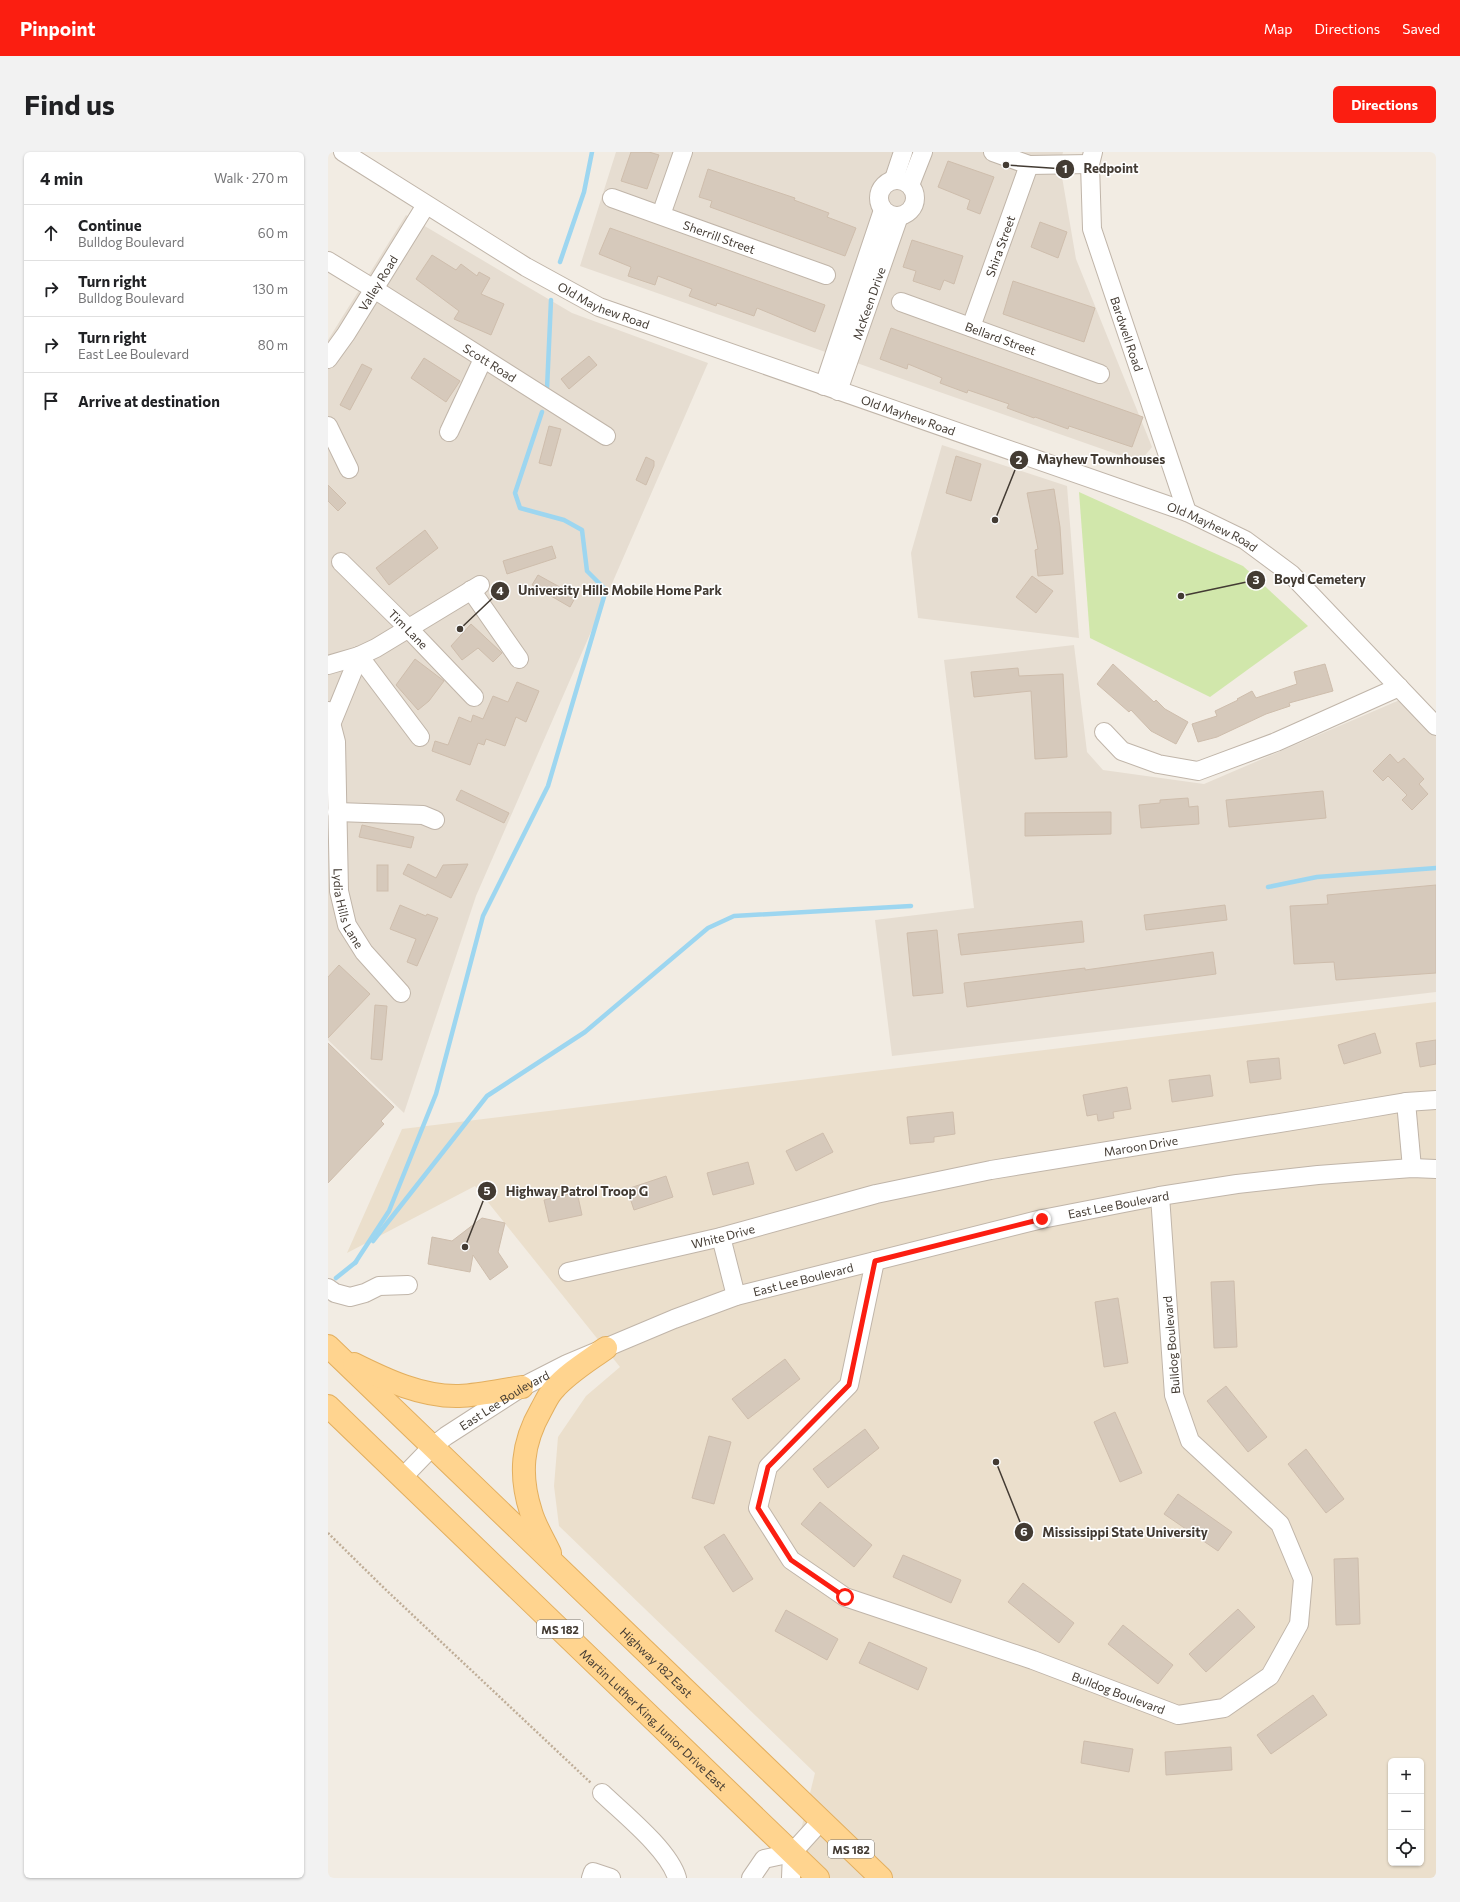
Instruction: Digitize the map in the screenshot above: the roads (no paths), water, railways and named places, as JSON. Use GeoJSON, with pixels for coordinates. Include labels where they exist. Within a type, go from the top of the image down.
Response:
{"type":"FeatureCollection","features":[{"type":"Feature","properties":{"kind":"main road"},"geometry":{"type":"LineString","coordinates":[[554,1564],[531,1514],[526,1492],[523,1466],[526,1446],[533,1424],[552,1390],[566,1377],[606,1348]]}},
{"type":"Feature","properties":{"kind":"main road"},"geometry":{"type":"LineString","coordinates":[[333,1350],[404,1386],[432,1394],[459,1396],[522,1387]]}},
{"type":"Feature","properties":{"kind":"main road","name":"MS 182"},"geometry":{"type":"LineString","coordinates":[[333,1350],[432,1447]]}},
{"type":"Feature","properties":{"kind":"main road","name":"MS 182"},"geometry":{"type":"LineString","coordinates":[[328,1406],[403,1477]]}},
{"type":"Feature","properties":{"kind":"main road","name":"Highway 182 East"},"geometry":{"type":"LineString","coordinates":[[432,1447],[881,1878]]}},
{"type":"Feature","properties":{"kind":"main road","name":"Martin Luther King, Junior Drive East"},"geometry":{"type":"LineString","coordinates":[[403,1477],[818,1878]]}},
{"type":"Feature","properties":{"kind":"street","name":"Old Mayhew Road"},"geometry":{"type":"LineString","coordinates":[[343,152],[526,267],[599,306],[1187,512],[1245,540],[1292,574],[1436,726]]}},
{"type":"Feature","properties":{"kind":"street"},"geometry":{"type":"LineString","coordinates":[[661,215],[683,152]]}},
{"type":"Feature","properties":{"kind":"street"},"geometry":{"type":"LineString","coordinates":[[903,152],[894,179],[903,180],[910,185],[922,152]]}},
{"type":"Feature","properties":{"kind":"street"},"geometry":{"type":"LineString","coordinates":[[993,152],[1030,165],[1091,158]]}},
{"type":"Feature","properties":{"kind":"street","name":"Bardwell Road"},"geometry":{"type":"LineString","coordinates":[[1091,158],[1092,230],[1187,512]]}},
{"type":"Feature","properties":{"kind":"street","name":"Shira Street"},"geometry":{"type":"LineString","coordinates":[[971,327],[1030,165]]}},
{"type":"Feature","properties":{"kind":"street","name":"McKeen Drive"},"geometry":{"type":"LineString","coordinates":[[891,213],[878,200],[880,189],[888,181],[894,179]]}},
{"type":"Feature","properties":{"kind":"street","name":"McKeen Drive"},"geometry":{"type":"LineString","coordinates":[[891,213],[909,211],[915,201],[913,190],[910,185]]}},
{"type":"Feature","properties":{"kind":"street","name":"Sherrill Street"},"geometry":{"type":"LineString","coordinates":[[612,198],[826,275]]}},
{"type":"Feature","properties":{"kind":"street","name":"Valley Road"},"geometry":{"type":"LineString","coordinates":[[328,360],[426,205]]}},
{"type":"Feature","properties":{"kind":"street","name":"McKeen Drive"},"geometry":{"type":"LineString","coordinates":[[831,388],[891,213]]}},
{"type":"Feature","properties":{"kind":"street","name":"Scott Road"},"geometry":{"type":"LineString","coordinates":[[328,262],[374,289],[606,436]]}},
{"type":"Feature","properties":{"kind":"street","name":"Bellard Street"},"geometry":{"type":"LineString","coordinates":[[901,302],[1100,374]]}},
{"type":"Feature","properties":{"kind":"street"},"geometry":{"type":"LineString","coordinates":[[449,432],[483,359]]}},
{"type":"Feature","properties":{"kind":"street"},"geometry":{"type":"LineString","coordinates":[[328,426],[349,469]]}},
{"type":"Feature","properties":{"kind":"street","name":"Tim Lane"},"geometry":{"type":"LineString","coordinates":[[341,562],[408,628],[474,697]]}},
{"type":"Feature","properties":{"kind":"street"},"geometry":{"type":"LineString","coordinates":[[328,665],[359,656],[376,648],[476,587],[519,659]]}},
{"type":"Feature","properties":{"kind":"street"},"geometry":{"type":"LineString","coordinates":[[330,716],[359,656]]}},
{"type":"Feature","properties":{"kind":"street"},"geometry":{"type":"LineString","coordinates":[[359,656],[420,737]]}},
{"type":"Feature","properties":{"kind":"street"},"geometry":{"type":"LineString","coordinates":[[1104,732],[1122,751],[1158,764],[1198,770],[1276,742],[1400,687]]}},
{"type":"Feature","properties":{"kind":"street","name":"Lydia Hills Lane"},"geometry":{"type":"LineString","coordinates":[[330,716],[336,742],[337,812],[334,890],[347,925],[355,939],[378,969],[401,993]]}},
{"type":"Feature","properties":{"kind":"street"},"geometry":{"type":"LineString","coordinates":[[337,812],[423,815],[436,820]]}},
{"type":"Feature","properties":{"kind":"street","name":"Maroon Drive"},"geometry":{"type":"LineString","coordinates":[[876,1194],[991,1170],[1406,1102],[1436,1100]]}},
{"type":"Feature","properties":{"kind":"street"},"geometry":{"type":"LineString","coordinates":[[1406,1102],[1412,1168]]}},
{"type":"Feature","properties":{"kind":"street","name":"East Lee Boulevard"},"geometry":{"type":"LineString","coordinates":[[403,1477],[432,1447],[522,1387],[567,1364],[674,1319],[736,1296],[1042,1219],[1160,1196],[1237,1184],[1412,1168],[1436,1169]]}},
{"type":"Feature","properties":{"kind":"street","name":"White Drive"},"geometry":{"type":"LineString","coordinates":[[568,1272],[721,1237],[876,1194]]}},
{"type":"Feature","properties":{"kind":"street","name":"Bulldog Boulevard"},"geometry":{"type":"LineString","coordinates":[[875,1261],[849,1385],[768,1467],[758,1508],[791,1560],[845,1597],[1033,1660],[1178,1715],[1224,1708],[1270,1676],[1299,1624],[1303,1579],[1280,1524],[1190,1441],[1174,1395],[1160,1196]]}},
{"type":"Feature","properties":{"kind":"street"},"geometry":{"type":"LineString","coordinates":[[721,1237],[736,1296]]}},
{"type":"Feature","properties":{"kind":"street"},"geometry":{"type":"LineString","coordinates":[[328,1288],[335,1293],[350,1297],[365,1293],[379,1286],[408,1285]]}},
{"type":"Feature","properties":{"kind":"street"},"geometry":{"type":"LineString","coordinates":[[602,1793],[660,1849],[675,1871],[677,1878]]}},
{"type":"Feature","properties":{"kind":"street"},"geometry":{"type":"LineString","coordinates":[[751,1878],[764,1859],[792,1854],[821,1821]]}},
{"type":"Feature","properties":{"kind":"street"},"geometry":{"type":"LineString","coordinates":[[791,1878],[792,1854]]}},
{"type":"Feature","properties":{"kind":"street"},"geometry":{"type":"LineString","coordinates":[[591,1878],[593,1872],[611,1878]]}},
{"type":"Feature","properties":{"kind":"waterway"},"geometry":{"type":"LineString","coordinates":[[560,262],[584,192],[592,152]]}},
{"type":"Feature","properties":{"kind":"waterway"},"geometry":{"type":"LineString","coordinates":[[547,389],[551,300]]}},
{"type":"Feature","properties":{"kind":"waterway"},"geometry":{"type":"LineString","coordinates":[[355,1263],[389,1211],[436,1094],[483,916],[548,786],[606,590],[587,571],[582,530],[564,520],[520,508],[515,493],[542,412]]}},
{"type":"Feature","properties":{"kind":"waterway"},"geometry":{"type":"LineString","coordinates":[[1268,887],[1317,877],[1436,868]]}},
{"type":"Feature","properties":{"kind":"waterway"},"geometry":{"type":"LineString","coordinates":[[373,1241],[487,1096],[585,1032],[708,928],[734,916],[911,906]]}},
{"type":"Feature","properties":{"kind":"waterway"},"geometry":{"type":"LineString","coordinates":[[336,1278],[356,1262]]}},
{"type":"Feature","properties":{"kind":"place","name":"Redpoint"},"geometry":{"type":"Point","coordinates":[1006,165]}},
{"type":"Feature","properties":{"kind":"place","name":"Mayhew Townhouses"},"geometry":{"type":"Point","coordinates":[995,520]}},
{"type":"Feature","properties":{"kind":"place","name":"Boyd Cemetery"},"geometry":{"type":"Point","coordinates":[1181,596]}},
{"type":"Feature","properties":{"kind":"place","name":"University Hills Mobile Home Park"},"geometry":{"type":"Point","coordinates":[460,629]}},
{"type":"Feature","properties":{"kind":"place","name":"Highway Patrol Troop G"},"geometry":{"type":"Point","coordinates":[465,1247]}},
{"type":"Feature","properties":{"kind":"place","name":"Mississippi State University"},"geometry":{"type":"Point","coordinates":[996,1462]}}]}
